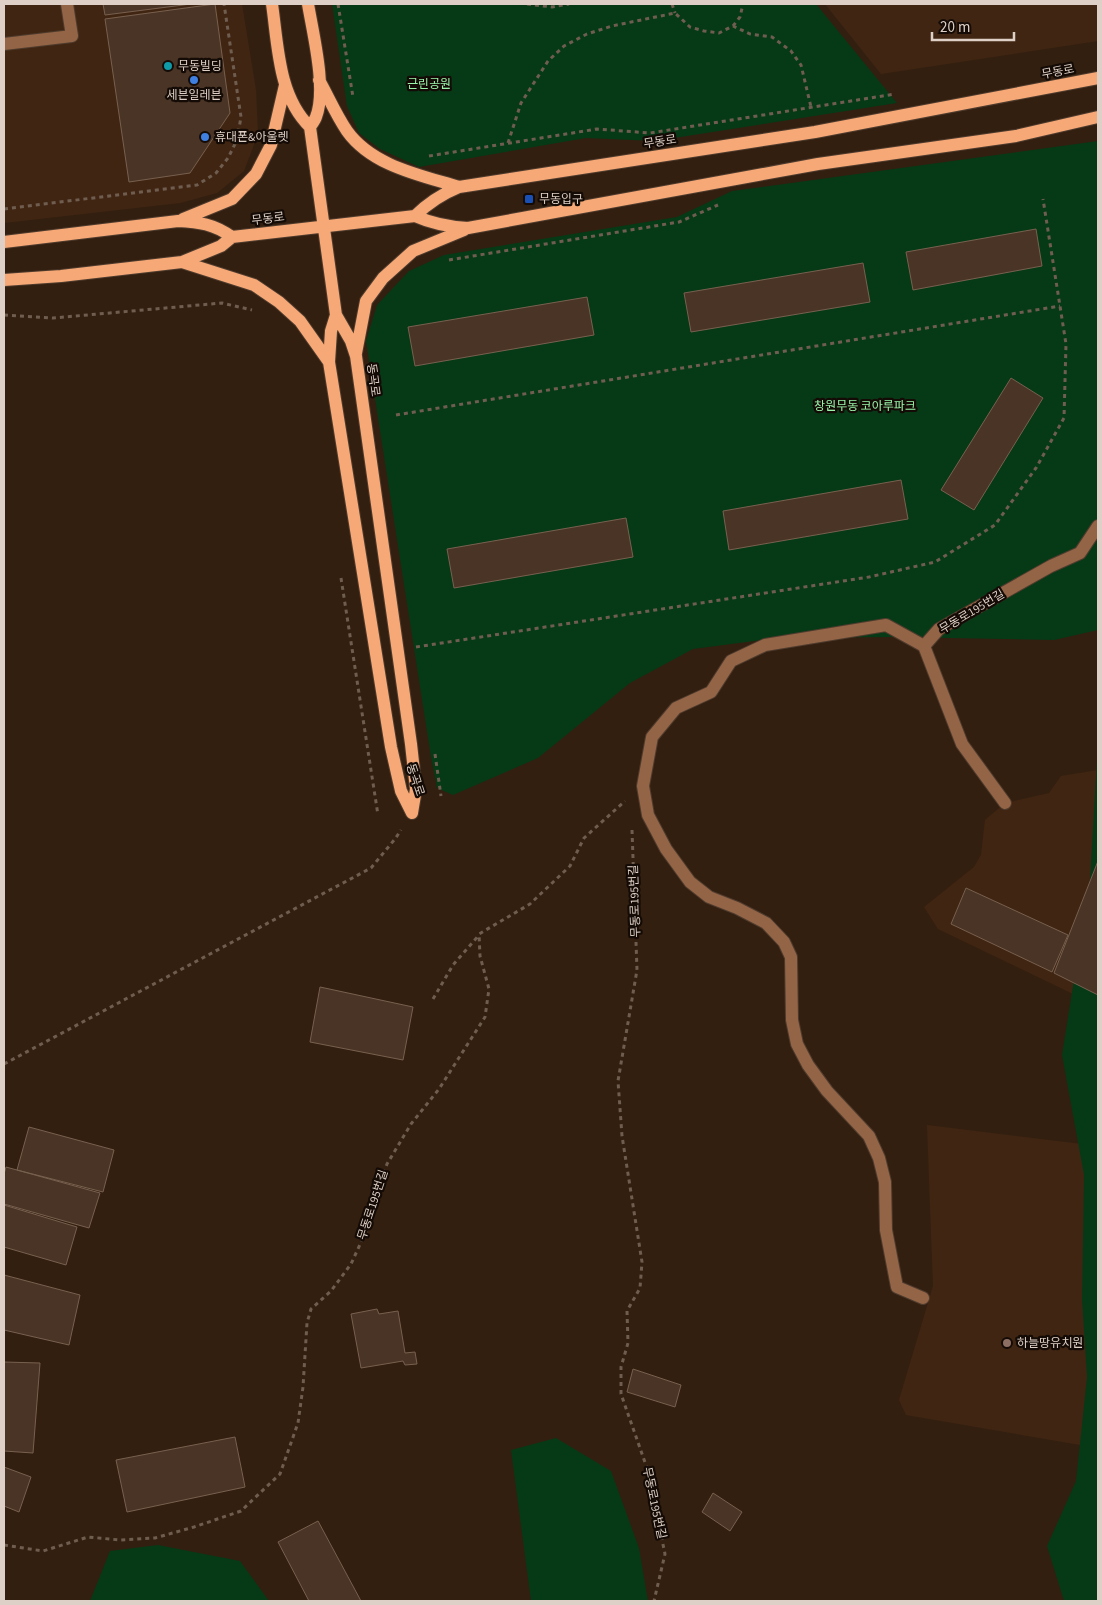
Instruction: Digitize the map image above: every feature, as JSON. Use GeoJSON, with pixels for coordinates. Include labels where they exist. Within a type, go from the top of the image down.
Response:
{"type":"FeatureCollection","features":[{"type":"Feature","properties":{"kind":"main road"},"geometry":{"type":"LineString","coordinates":[[272,4],[284,85],[292,104],[310,127],[336,315]]}},
{"type":"Feature","properties":{"kind":"main road"},"geometry":{"type":"LineString","coordinates":[[308,4],[319,80],[319,99],[316,117],[310,127]]}},
{"type":"Feature","properties":{"kind":"main road","name":"무동로"},"geometry":{"type":"LineString","coordinates":[[4,280],[61,276],[182,262],[221,246],[232,237],[414,216],[427,204],[459,186],[815,132],[1098,78]]}},
{"type":"Feature","properties":{"kind":"main road"},"geometry":{"type":"LineString","coordinates":[[319,80],[348,131],[362,146],[384,162],[459,186]]}},
{"type":"Feature","properties":{"kind":"main road"},"geometry":{"type":"LineString","coordinates":[[178,221],[232,199],[256,174],[271,145],[284,85]]}},
{"type":"Feature","properties":{"kind":"main road"},"geometry":{"type":"LineString","coordinates":[[414,216],[431,223],[468,228],[818,164],[1016,136],[1098,117]]}},
{"type":"Feature","properties":{"kind":"main road"},"geometry":{"type":"LineString","coordinates":[[4,242],[178,221],[197,222],[219,228],[232,237]]}},
{"type":"Feature","properties":{"kind":"main road"},"geometry":{"type":"LineString","coordinates":[[356,356],[366,301],[383,278],[414,252],[468,228]]}},
{"type":"Feature","properties":{"kind":"main road"},"geometry":{"type":"LineString","coordinates":[[182,262],[254,285],[300,321],[329,362]]}},
{"type":"Feature","properties":{"kind":"main road","name":"동곡로"},"geometry":{"type":"LineString","coordinates":[[336,315],[351,341],[356,356],[411,744],[416,789],[412,812]]}},
{"type":"Feature","properties":{"kind":"main road","name":"동곡로"},"geometry":{"type":"LineString","coordinates":[[336,315],[329,344],[329,362],[391,747],[401,791],[412,812]]}},
{"type":"Feature","properties":{"kind":"lane"},"geometry":{"type":"LineString","coordinates":[[4,44],[72,36],[67,4]]}},
{"type":"Feature","properties":{"kind":"lane","name":"무동로195번길"},"geometry":{"type":"LineString","coordinates":[[924,646],[939,629],[1051,566],[1080,553],[1098,526]]}},
{"type":"Feature","properties":{"kind":"lane"},"geometry":{"type":"LineString","coordinates":[[924,1298],[897,1287],[886,1230],[886,1182],[879,1158],[869,1136],[827,1090],[808,1065],[797,1044],[792,1020],[791,957],[784,942],[766,923],[737,908],[709,897],[690,882],[666,849],[648,815],[643,786],[652,737],[676,708],[712,692],[731,661],[765,645],[886,626],[924,646],[962,744],[1005,803]]}},
{"type":"Feature","properties":{"kind":"path"},"geometry":{"type":"LineString","coordinates":[[4,209],[197,185],[216,173],[228,158],[237,140],[242,117],[224,4]]}},
{"type":"Feature","properties":{"kind":"path"},"geometry":{"type":"LineString","coordinates":[[338,4],[353,100]]}},
{"type":"Feature","properties":{"kind":"path"},"geometry":{"type":"LineString","coordinates":[[526,4],[552,7],[568,4]]}},
{"type":"Feature","properties":{"kind":"path"},"geometry":{"type":"LineString","coordinates":[[672,4],[675,13],[690,27],[719,33],[733,26],[740,17],[743,4]]}},
{"type":"Feature","properties":{"kind":"path"},"geometry":{"type":"LineString","coordinates":[[508,143],[520,103],[548,61],[564,46],[587,34],[612,26],[675,13]]}},
{"type":"Feature","properties":{"kind":"path"},"geometry":{"type":"LineString","coordinates":[[733,26],[750,34],[772,37],[791,51],[801,66],[811,107]]}},
{"type":"Feature","properties":{"kind":"path"},"geometry":{"type":"LineString","coordinates":[[420,157],[597,129],[650,133],[897,93]]}},
{"type":"Feature","properties":{"kind":"path"},"geometry":{"type":"LineString","coordinates":[[398,650],[869,577],[935,562],[995,525],[1036,468],[1064,418],[1066,344],[1043,199]]}},
{"type":"Feature","properties":{"kind":"path"},"geometry":{"type":"LineString","coordinates":[[444,261],[679,222],[720,204]]}},
{"type":"Feature","properties":{"kind":"path"},"geometry":{"type":"LineString","coordinates":[[4,315],[54,318],[222,304],[255,310]]}},
{"type":"Feature","properties":{"kind":"path"},"geometry":{"type":"LineString","coordinates":[[396,415],[1060,306]]}},
{"type":"Feature","properties":{"kind":"path"},"geometry":{"type":"LineString","coordinates":[[340,573],[378,815]]}},
{"type":"Feature","properties":{"kind":"path"},"geometry":{"type":"LineString","coordinates":[[419,647],[420,656]]}},
{"type":"Feature","properties":{"kind":"path"},"geometry":{"type":"LineString","coordinates":[[434,749],[441,796]]}},
{"type":"Feature","properties":{"kind":"path"},"geometry":{"type":"LineString","coordinates":[[433,999],[453,965],[481,932],[530,904],[570,866],[584,838],[643,786]]}},
{"type":"Feature","properties":{"kind":"path"},"geometry":{"type":"LineString","coordinates":[[4,1064],[371,868],[395,840],[412,812]]}},
{"type":"Feature","properties":{"kind":"path","name":"무동로195번길"},"geometry":{"type":"LineString","coordinates":[[634,822],[632,831],[637,970],[618,1081],[622,1136],[642,1262],[640,1288],[627,1311],[628,1343],[620,1367],[621,1394],[647,1468],[665,1554],[654,1601]]}},
{"type":"Feature","properties":{"kind":"path","name":"무동로195번길"},"geometry":{"type":"LineString","coordinates":[[4,1545],[44,1550],[88,1537],[120,1540],[155,1538],[241,1511],[280,1474],[298,1423],[303,1387],[307,1323],[311,1309],[331,1291],[351,1264],[369,1225],[377,1191],[387,1164],[410,1124],[439,1089],[485,1017],[489,989],[480,956],[479,934],[481,932]]}},
{"type":"Feature","properties":{"kind":"shaded area"},"geometry":{"type":"Polygon","coordinates":[[[4,4],[242,4],[256,90],[258,134],[244,171],[217,193],[180,203],[4,223],[4,4]]]}},
{"type":"Feature","properties":{"kind":"shaded area"},"geometry":{"type":"Polygon","coordinates":[[[825,4],[1098,4],[1098,41],[881,74],[825,4]]]}},
{"type":"Feature","properties":{"kind":"shaded area"},"geometry":{"type":"Polygon","coordinates":[[[1098,770],[1098,1006],[938,929],[924,907],[974,867],[981,855],[985,820],[1005,803],[1049,793],[1061,776],[1098,770]]]}},
{"type":"Feature","properties":{"kind":"shaded area","name":"하늘땅유치원"},"geometry":{"type":"Polygon","coordinates":[[[927,1125],[1098,1146],[1098,1448],[906,1415],[899,1400],[933,1286],[927,1125]]]}},
{"type":"Feature","properties":{"kind":"green space","name":"근린공원"},"geometry":{"type":"Polygon","coordinates":[[[332,4],[816,4],[897,103],[655,141],[586,138],[419,167],[380,149],[359,133],[347,106],[332,4]]]}},
{"type":"Feature","properties":{"kind":"green space","name":"창원무동 코아루파크"},"geometry":{"type":"Polygon","coordinates":[[[1098,141],[1098,630],[1054,640],[892,637],[778,638],[693,649],[630,683],[538,758],[453,795],[437,788],[366,341],[377,305],[409,271],[444,255],[677,217],[732,191],[1098,141]]]}},
{"type":"Feature","properties":{"kind":"green space"},"geometry":{"type":"Polygon","coordinates":[[[1098,741],[1098,1601],[1064,1601],[1047,1546],[1076,1481],[1087,1377],[1082,1300],[1084,1175],[1062,1055],[1090,879],[1098,741]]]}},
{"type":"Feature","properties":{"kind":"green space"},"geometry":{"type":"Polygon","coordinates":[[[556,1438],[611,1471],[639,1548],[648,1601],[531,1601],[511,1450],[556,1438]]]}},
{"type":"Feature","properties":{"kind":"green space"},"geometry":{"type":"Polygon","coordinates":[[[158,1545],[240,1561],[269,1601],[90,1601],[110,1551],[158,1545]]]}},
{"type":"Feature","properties":{"kind":"building"},"geometry":{"type":"Polygon","coordinates":[[[103,4],[191,4],[105,15],[103,4]]]}},
{"type":"Feature","properties":{"kind":"building","name":"무동빌딩"},"geometry":{"type":"Polygon","coordinates":[[[215,4],[230,113],[190,173],[129,182],[105,19],[215,4]]]}},
{"type":"Feature","properties":{"kind":"building"},"geometry":{"type":"Polygon","coordinates":[[[1036,229],[1042,266],[913,290],[906,252],[1036,229]]]}},
{"type":"Feature","properties":{"kind":"building"},"geometry":{"type":"Polygon","coordinates":[[[863,263],[870,302],[691,332],[684,293],[863,263]]]}},
{"type":"Feature","properties":{"kind":"building"},"geometry":{"type":"Polygon","coordinates":[[[587,297],[594,335],[415,366],[408,327],[587,297]]]}},
{"type":"Feature","properties":{"kind":"building"},"geometry":{"type":"Polygon","coordinates":[[[1011,378],[1043,398],[974,510],[941,490],[1011,378]]]}},
{"type":"Feature","properties":{"kind":"building"},"geometry":{"type":"Polygon","coordinates":[[[901,480],[908,519],[729,550],[723,511],[901,480]]]}},
{"type":"Feature","properties":{"kind":"building"},"geometry":{"type":"Polygon","coordinates":[[[626,518],[633,557],[454,588],[447,549],[626,518]]]}},
{"type":"Feature","properties":{"kind":"building"},"geometry":{"type":"Polygon","coordinates":[[[1098,861],[1098,995],[1054,973],[1098,861]]]}},
{"type":"Feature","properties":{"kind":"building"},"geometry":{"type":"Polygon","coordinates":[[[966,888],[1068,935],[1052,972],[951,924],[966,888]]]}},
{"type":"Feature","properties":{"kind":"building"},"geometry":{"type":"Polygon","coordinates":[[[320,987],[413,1007],[403,1060],[310,1042],[320,987]]]}},
{"type":"Feature","properties":{"kind":"building"},"geometry":{"type":"Polygon","coordinates":[[[29,1127],[114,1150],[103,1192],[17,1170],[29,1127]]]}},
{"type":"Feature","properties":{"kind":"building"},"geometry":{"type":"Polygon","coordinates":[[[6,1167],[100,1193],[89,1228],[4,1204],[4,1174],[6,1167]]]}},
{"type":"Feature","properties":{"kind":"building"},"geometry":{"type":"Polygon","coordinates":[[[4,1205],[77,1227],[66,1265],[4,1247],[4,1205]]]}},
{"type":"Feature","properties":{"kind":"building"},"geometry":{"type":"Polygon","coordinates":[[[4,1275],[80,1295],[69,1345],[4,1330],[4,1275]]]}},
{"type":"Feature","properties":{"kind":"building"},"geometry":{"type":"Polygon","coordinates":[[[377,1309],[379,1314],[398,1311],[405,1353],[415,1352],[417,1364],[405,1365],[403,1361],[361,1368],[351,1314],[377,1309]]]}},
{"type":"Feature","properties":{"kind":"building"},"geometry":{"type":"Polygon","coordinates":[[[4,1362],[40,1363],[33,1453],[4,1451],[4,1362]]]}},
{"type":"Feature","properties":{"kind":"building"},"geometry":{"type":"Polygon","coordinates":[[[633,1369],[681,1385],[675,1407],[627,1392],[633,1369]]]}},
{"type":"Feature","properties":{"kind":"building"},"geometry":{"type":"Polygon","coordinates":[[[235,1437],[245,1487],[127,1512],[116,1460],[235,1437]]]}},
{"type":"Feature","properties":{"kind":"building"},"geometry":{"type":"Polygon","coordinates":[[[4,1467],[31,1477],[19,1512],[4,1506],[4,1467]]]}},
{"type":"Feature","properties":{"kind":"building"},"geometry":{"type":"Polygon","coordinates":[[[713,1493],[742,1512],[730,1531],[702,1512],[713,1493]]]}},
{"type":"Feature","properties":{"kind":"building"},"geometry":{"type":"Polygon","coordinates":[[[318,1521],[361,1601],[309,1601],[278,1542],[318,1521]]]}},
{"type":"Feature","properties":{"kind":"place","name":"무동빌딩"},"geometry":{"type":"Point","coordinates":[168,66]}},
{"type":"Feature","properties":{"kind":"place","name":"세븐일레븐"},"geometry":{"type":"Point","coordinates":[194,80]}},
{"type":"Feature","properties":{"kind":"place","name":"휴대폰&아울렛"},"geometry":{"type":"Point","coordinates":[205,137]}},
{"type":"Feature","properties":{"kind":"place","name":"무동입구"},"geometry":{"type":"Point","coordinates":[529,199]}},
{"type":"Feature","properties":{"kind":"place","name":"하늘땅유치원"},"geometry":{"type":"Point","coordinates":[1007,1343]}}]}
